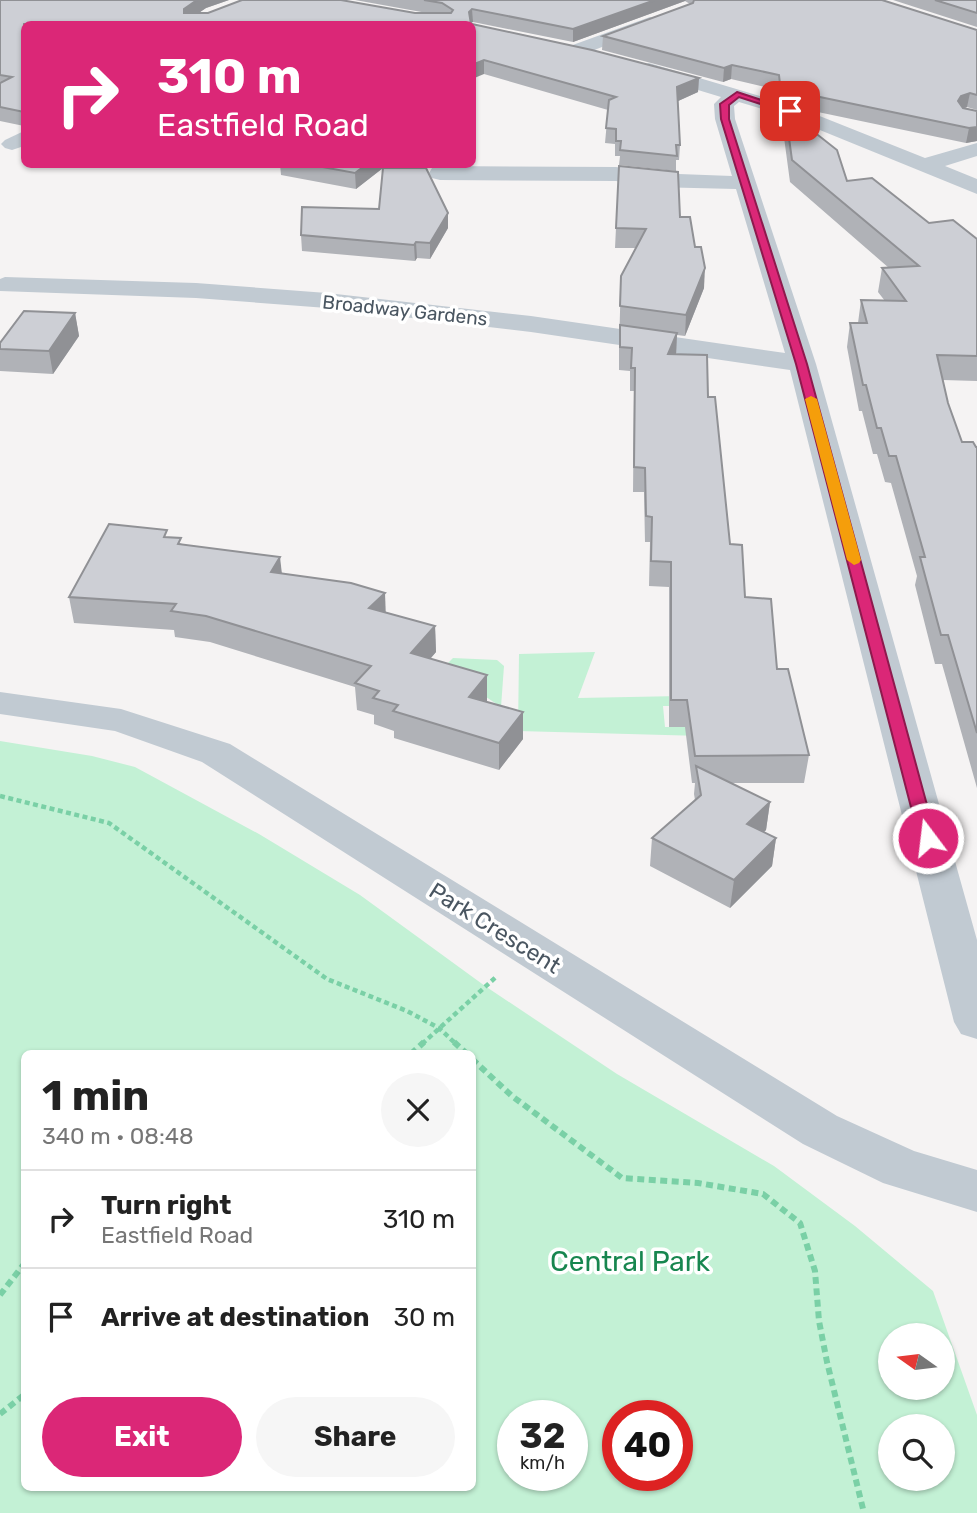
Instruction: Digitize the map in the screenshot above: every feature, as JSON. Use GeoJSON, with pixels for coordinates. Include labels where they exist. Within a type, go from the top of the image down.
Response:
{"type":"FeatureCollection","features":[{"type":"Feature","properties":{"kind":"street"},"geometry":{"type":"LineString","coordinates":[[673,14],[571,49],[790,111],[977,187]]}},
{"type":"Feature","properties":{"kind":"street"},"geometry":{"type":"LineString","coordinates":[[737,94],[724,104],[725,119],[802,364],[977,1022]]}},
{"type":"Feature","properties":{"kind":"street"},"geometry":{"type":"LineString","coordinates":[[926,165],[977,149]]}},
{"type":"Feature","properties":{"kind":"street"},"geometry":{"type":"LineString","coordinates":[[440,173],[615,174],[652,180],[745,183]]}},
{"type":"Feature","properties":{"kind":"street","name":"Broadway Gardens"},"geometry":{"type":"LineString","coordinates":[[2,282],[258,295],[417,310],[597,331],[802,364]]}},
{"type":"Feature","properties":{"kind":"street","name":"Park Crescent"},"geometry":{"type":"LineString","coordinates":[[0,703],[121,720],[216,753],[820,1130],[901,1168],[977,1191]]}},
{"type":"Feature","properties":{"kind":"path"},"geometry":{"type":"LineString","coordinates":[[0,794],[108,823],[327,979],[407,1011],[439,1028],[463,1050]]}},
{"type":"Feature","properties":{"kind":"path"},"geometry":{"type":"LineString","coordinates":[[415,1050],[485,986]]}},
{"type":"Feature","properties":{"kind":"path"},"geometry":{"type":"LineString","coordinates":[[476,1063],[512,1096],[622,1178],[698,1183],[763,1194],[800,1223],[815,1271],[819,1321],[827,1362],[864,1513]]}},
{"type":"Feature","properties":{"kind":"path"},"geometry":{"type":"LineString","coordinates":[[0,1295],[21,1268]]}},
{"type":"Feature","properties":{"kind":"path"},"geometry":{"type":"LineString","coordinates":[[0,1414],[21,1397]]}},
{"type":"Feature","properties":{"kind":"green space"},"geometry":{"type":"Polygon","coordinates":[[[595,652],[578,698],[732,695],[733,706],[663,706],[665,727],[701,727],[702,736],[518,731],[519,654],[595,652]]]}},
{"type":"Feature","properties":{"kind":"green space"},"geometry":{"type":"Polygon","coordinates":[[[453,658],[497,660],[504,666],[501,707],[443,668],[453,658]]]}},
{"type":"Feature","properties":{"kind":"green space","name":"Central Park"},"geometry":{"type":"Polygon","coordinates":[[[0,741],[92,756],[135,767],[259,834],[360,895],[485,986],[617,1074],[774,1166],[855,1226],[933,1291],[944,1323],[878,1323],[878,1400],[956,1400],[956,1356],[977,1415],[977,1513],[0,1513],[0,741]]]}},
{"type":"Feature","properties":{"kind":"building"},"geometry":{"type":"Polygon","coordinates":[[[0,0],[197,0],[184,9],[184,13],[208,13],[242,0],[341,0],[415,13],[451,13],[453,10],[442,3],[424,0],[655,0],[573,29],[472,9],[469,12],[470,21],[21,21],[21,111],[0,107],[0,83],[12,77],[0,75],[0,0]]]}},
{"type":"Feature","properties":{"kind":"building"},"geometry":{"type":"Polygon","coordinates":[[[694,0],[882,0],[977,30],[977,95],[970,93],[961,96],[958,101],[963,108],[977,111],[977,127],[969,128],[815,96],[780,84],[779,75],[732,65],[724,68],[603,36],[693,3],[694,0]]]}},
{"type":"Feature","properties":{"kind":"building"},"geometry":{"type":"Polygon","coordinates":[[[935,0],[977,0],[977,13],[935,0]]]}},
{"type":"Feature","properties":{"kind":"building"},"geometry":{"type":"Polygon","coordinates":[[[476,25],[592,50],[699,78],[677,87],[680,145],[676,145],[677,156],[620,150],[621,141],[616,141],[616,129],[606,128],[609,100],[616,97],[484,60],[476,63],[476,25]]]}},
{"type":"Feature","properties":{"kind":"building"},"geometry":{"type":"Polygon","coordinates":[[[785,109],[837,150],[847,181],[872,178],[929,223],[953,220],[977,239],[977,356],[937,355],[948,403],[962,442],[973,442],[977,447],[977,733],[948,635],[941,635],[920,557],[925,557],[896,456],[889,456],[881,428],[877,428],[866,385],[863,385],[850,323],[867,323],[861,300],[906,301],[882,268],[919,266],[792,160],[785,109]]]}},
{"type":"Feature","properties":{"kind":"building"},"geometry":{"type":"Polygon","coordinates":[[[619,166],[678,172],[680,217],[690,217],[695,247],[701,247],[705,268],[686,315],[620,306],[621,276],[646,229],[616,228],[619,166]]]}},
{"type":"Feature","properties":{"kind":"building"},"geometry":{"type":"Polygon","coordinates":[[[328,168],[362,168],[355,173],[328,168]]]}},
{"type":"Feature","properties":{"kind":"building"},"geometry":{"type":"Polygon","coordinates":[[[383,168],[426,168],[448,213],[430,243],[416,242],[414,245],[301,235],[302,207],[379,209],[383,168]]]}},
{"type":"Feature","properties":{"kind":"building"},"geometry":{"type":"Polygon","coordinates":[[[24,311],[75,313],[49,351],[0,349],[0,343],[24,311]]]}},
{"type":"Feature","properties":{"kind":"building"},"geometry":{"type":"Polygon","coordinates":[[[620,325],[677,333],[668,354],[707,355],[708,397],[715,397],[730,544],[742,545],[745,597],[771,599],[777,669],[788,669],[809,755],[695,756],[687,700],[671,700],[671,562],[651,561],[652,517],[646,516],[645,468],[634,467],[635,368],[631,368],[632,348],[620,347],[620,325]]]}},
{"type":"Feature","properties":{"kind":"building"},"geometry":{"type":"Polygon","coordinates":[[[109,524],[167,530],[164,537],[181,538],[178,544],[280,557],[271,572],[351,583],[385,593],[369,608],[435,626],[411,653],[487,675],[469,697],[523,712],[499,743],[393,711],[398,705],[373,698],[379,691],[355,683],[371,666],[206,616],[171,611],[176,604],[69,597],[109,524]]]}},
{"type":"Feature","properties":{"kind":"building"},"geometry":{"type":"Polygon","coordinates":[[[696,766],[770,802],[747,824],[776,838],[734,880],[652,838],[701,795],[696,766]]]}},
{"type":"Feature","properties":{"kind":"slow traffic"},"geometry":{"type":"LineString","coordinates":[[811,399],[854,560]]}},
{"type":"Feature","properties":{"kind":"route"},"geometry":{"type":"LineString","coordinates":[[790,111],[737,94],[724,104],[725,119],[802,364],[928,838]]}}]}
